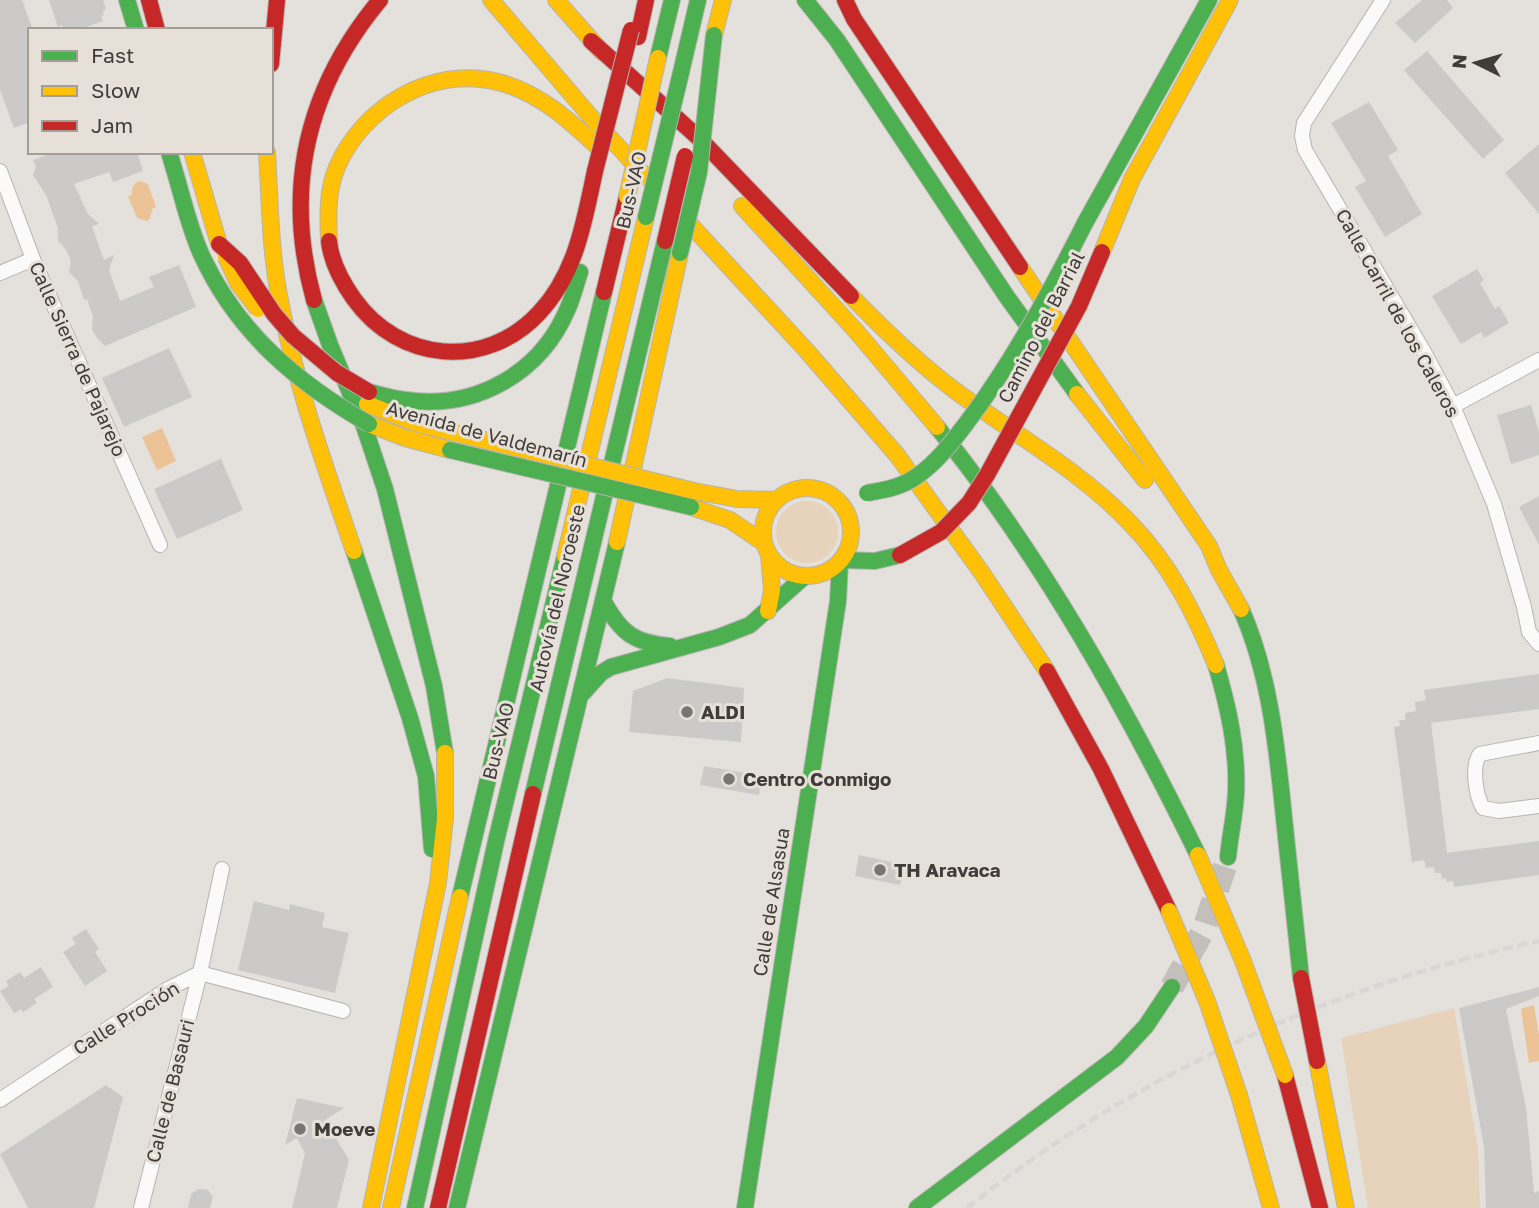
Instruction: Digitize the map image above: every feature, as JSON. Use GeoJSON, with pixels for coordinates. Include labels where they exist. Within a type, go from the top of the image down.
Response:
{"type":"FeatureCollection","features":[{"type":"Feature","properties":{"kind":"main road"},"geometry":{"type":"LineString","coordinates":[[127,0],[135,28]]}},
{"type":"Feature","properties":{"kind":"main road"},"geometry":{"type":"LineString","coordinates":[[149,0],[156,28]]}},
{"type":"Feature","properties":{"kind":"main road"},"geometry":{"type":"LineString","coordinates":[[273,43],[277,0]]}},
{"type":"Feature","properties":{"kind":"main road"},"geometry":{"type":"LineString","coordinates":[[371,1208],[438,898],[447,823],[445,751],[438,703],[384,487],[372,448],[325,333],[309,283],[303,256],[300,211],[303,168],[317,108],[340,55],[380,0]]}},
{"type":"Feature","properties":{"kind":"main road"},"geometry":{"type":"LineString","coordinates":[[491,0],[590,117],[806,350],[897,454],[982,573],[1050,676],[1101,769],[1169,911],[1207,1001],[1240,1095],[1271,1208]]}},
{"type":"Feature","properties":{"kind":"main road"},"geometry":{"type":"LineString","coordinates":[[556,0],[852,326],[965,462],[1024,546],[1091,650],[1140,738],[1198,855],[1243,961],[1285,1075],[1320,1208]]}},
{"type":"Feature","properties":{"kind":"main road"},"geometry":{"type":"LineString","coordinates":[[635,33],[639,0]]}},
{"type":"Feature","properties":{"kind":"main road"},"geometry":{"type":"LineString","coordinates":[[193,154],[219,244],[240,263],[274,314],[293,335],[337,373],[368,398],[418,402],[481,396],[510,381],[540,356],[562,321],[579,278],[600,174],[635,33],[646,0]]}},
{"type":"Feature","properties":{"kind":"main road","name":"Autovía del Noroeste"},"geometry":{"type":"LineString","coordinates":[[391,1208],[464,878],[672,0]]}},
{"type":"Feature","properties":{"kind":"main road","name":"Bus-VAO"},"geometry":{"type":"LineString","coordinates":[[415,1208],[497,837],[698,0]]}},
{"type":"Feature","properties":{"kind":"main road","name":"Autovía del Noroeste"},"geometry":{"type":"LineString","coordinates":[[438,1208],[571,627],[723,0]]}},
{"type":"Feature","properties":{"kind":"main road"},"geometry":{"type":"LineString","coordinates":[[805,0],[837,40],[1007,297],[1070,385],[1200,551],[1219,570]]}},
{"type":"Feature","properties":{"kind":"main road"},"geometry":{"type":"LineString","coordinates":[[845,0],[854,19],[1209,546],[1242,611],[1259,658],[1270,708],[1279,766],[1301,978],[1346,1208]]}},
{"type":"Feature","properties":{"kind":"main road","name":"Camino del Barrial"},"geometry":{"type":"LineString","coordinates":[[830,494],[867,493],[905,484],[932,464],[961,431],[1006,370],[1209,0]]}},
{"type":"Feature","properties":{"kind":"main road","name":"Camino del Barrial"},"geometry":{"type":"LineString","coordinates":[[840,561],[875,561],[900,555],[941,532],[969,503],[988,475],[1079,306],[1132,179],[1230,0]]}},
{"type":"Feature","properties":{"kind":"main road"},"geometry":{"type":"LineString","coordinates":[[457,1208],[604,602],[698,172],[714,35]]}},
{"type":"Feature","properties":{"kind":"main road"},"geometry":{"type":"LineString","coordinates":[[591,41],[715,153],[882,328],[935,377],[1103,496],[1141,534],[1177,581],[1204,631],[1222,684],[1232,737],[1236,788],[1228,857]]}},
{"type":"Feature","properties":{"kind":"main road"},"geometry":{"type":"LineString","coordinates":[[600,174],[563,282],[531,323],[500,341],[466,352],[446,352],[410,345],[377,326],[347,294],[339,277],[329,242],[328,217],[331,183],[345,148],[366,121],[389,102],[411,90],[450,80],[481,79],[524,91],[558,110],[806,350]]}},
{"type":"Feature","properties":{"kind":"main road","name":"Avenida de Valdemarín"},"geometry":{"type":"LineString","coordinates":[[170,154],[201,254],[222,295],[247,330],[267,352],[313,391],[369,424],[405,438],[450,450],[692,499],[777,500]]}},
{"type":"Feature","properties":{"kind":"main road"},"geometry":{"type":"LineString","coordinates":[[267,154],[271,243],[289,341],[314,434],[410,718],[426,776],[432,845],[422,921],[359,1208]]}},
{"type":"Feature","properties":{"kind":"main road","name":"Avenida de Valdemarín"},"geometry":{"type":"LineString","coordinates":[[368,398],[418,424],[692,499],[740,523],[767,549]]}},
{"type":"Feature","properties":{"kind":"main road"},"geometry":{"type":"LineString","coordinates":[[582,694],[601,673],[611,667],[735,631],[756,621],[768,611],[784,593],[809,576],[823,573],[840,561],[850,541],[850,526],[841,504],[830,494],[812,488],[793,490],[777,500],[765,520],[772,590],[768,611]]}},
{"type":"Feature","properties":{"kind":"main road"},"geometry":{"type":"LineString","coordinates":[[767,549],[781,568],[809,576],[829,586],[838,601]]}},
{"type":"Feature","properties":{"kind":"main road","name":"Calle de Alsasua"},"geometry":{"type":"LineString","coordinates":[[745,1208],[838,601],[840,561]]}},
{"type":"Feature","properties":{"kind":"main road"},"geometry":{"type":"LineString","coordinates":[[604,602],[620,629],[635,640],[681,647]]}},
{"type":"Feature","properties":{"kind":"main road"},"geometry":{"type":"LineString","coordinates":[[917,1208],[1117,1057],[1146,1026],[1172,987]]}},
{"type":"Feature","properties":{"kind":"street","name":"Calle Carril de los Caleros"},"geometry":{"type":"LineString","coordinates":[[1383,0],[1304,123],[1302,136],[1305,150],[1453,406],[1494,504],[1529,632],[1539,644]]}},
{"type":"Feature","properties":{"kind":"street","name":"Calle Sierra de Pajarejo"},"geometry":{"type":"LineString","coordinates":[[0,171],[33,259],[160,545]]}},
{"type":"Feature","properties":{"kind":"street"},"geometry":{"type":"LineString","coordinates":[[0,273],[33,259]]}},
{"type":"Feature","properties":{"kind":"street"},"geometry":{"type":"LineString","coordinates":[[1453,406],[1539,360]]}},
{"type":"Feature","properties":{"kind":"street"},"geometry":{"type":"LineString","coordinates":[[1539,743],[1479,754],[1475,760],[1478,800],[1483,808],[1499,811],[1539,806]]}},
{"type":"Feature","properties":{"kind":"street"},"geometry":{"type":"LineString","coordinates":[[200,973],[222,869]]}},
{"type":"Feature","properties":{"kind":"street","name":"Calle Proción"},"geometry":{"type":"LineString","coordinates":[[0,1100],[166,990],[200,973],[343,1011]]}},
{"type":"Feature","properties":{"kind":"street","name":"Calle de Basauri"},"geometry":{"type":"LineString","coordinates":[[141,1208],[200,973]]}},
{"type":"Feature","properties":{"kind":"street"},"geometry":{"type":"LineString","coordinates":[[461,1191],[464,1208]]}},
{"type":"Feature","properties":{"kind":"shaded area"},"geometry":{"type":"Polygon","coordinates":[[[141,181],[148,184],[156,207],[146,221],[137,218],[128,196],[132,195],[135,183],[141,181]]]}},
{"type":"Feature","properties":{"kind":"shaded area"},"geometry":{"type":"Polygon","coordinates":[[[162,428],[176,461],[157,470],[142,437],[162,428]]]}},
{"type":"Feature","properties":{"kind":"shaded area"},"geometry":{"type":"Polygon","coordinates":[[[801,501],[813,501],[829,510],[836,520],[836,544],[829,554],[813,563],[801,563],[790,558],[781,549],[776,538],[776,526],[781,515],[790,506],[801,501]]]}},
{"type":"Feature","properties":{"kind":"shaded area"},"geometry":{"type":"Polygon","coordinates":[[[1534,1005],[1539,1035],[1539,1061],[1529,1063],[1521,1009],[1534,1005]]]}},
{"type":"Feature","properties":{"kind":"shaded area"},"geometry":{"type":"Polygon","coordinates":[[[1454,1008],[1478,1149],[1480,1208],[1368,1208],[1341,1038],[1454,1008]]]}},
{"type":"Feature","properties":{"kind":"building"},"geometry":{"type":"Polygon","coordinates":[[[0,0],[22,0],[32,28],[28,28],[28,123],[14,128],[0,90],[0,0]]]}},
{"type":"Feature","properties":{"kind":"building"},"geometry":{"type":"Polygon","coordinates":[[[49,0],[103,0],[106,9],[101,16],[103,21],[84,28],[63,28],[62,25],[58,27],[49,0]]]}},
{"type":"Feature","properties":{"kind":"building"},"geometry":{"type":"Polygon","coordinates":[[[1422,0],[1447,0],[1453,8],[1415,43],[1395,23],[1422,0]]]}},
{"type":"Feature","properties":{"kind":"building"},"geometry":{"type":"Polygon","coordinates":[[[1427,51],[1504,140],[1483,159],[1404,70],[1427,51]]]}},
{"type":"Feature","properties":{"kind":"building"},"geometry":{"type":"Polygon","coordinates":[[[1369,102],[1398,150],[1388,156],[1422,214],[1385,237],[1355,187],[1366,181],[1331,123],[1369,102]]]}},
{"type":"Feature","properties":{"kind":"building"},"geometry":{"type":"Polygon","coordinates":[[[1539,144],[1539,214],[1505,173],[1539,144]]]}},
{"type":"Feature","properties":{"kind":"building"},"geometry":{"type":"Polygon","coordinates":[[[50,154],[138,154],[143,171],[113,182],[109,172],[74,184],[88,214],[99,224],[92,226],[104,260],[114,255],[109,270],[120,301],[154,287],[149,277],[179,265],[196,307],[105,346],[92,330],[93,317],[87,299],[84,300],[78,281],[69,272],[71,261],[58,241],[58,228],[46,195],[33,175],[36,167],[33,160],[50,154]]]}},
{"type":"Feature","properties":{"kind":"building"},"geometry":{"type":"Polygon","coordinates":[[[1477,269],[1484,280],[1480,283],[1495,309],[1499,306],[1509,323],[1484,338],[1481,332],[1461,344],[1432,296],[1477,269]]]}},
{"type":"Feature","properties":{"kind":"building"},"geometry":{"type":"Polygon","coordinates":[[[169,348],[192,397],[124,427],[102,378],[169,348]]]}},
{"type":"Feature","properties":{"kind":"building"},"geometry":{"type":"Polygon","coordinates":[[[1531,405],[1539,432],[1539,455],[1511,464],[1497,415],[1531,405]]]}},
{"type":"Feature","properties":{"kind":"building"},"geometry":{"type":"Polygon","coordinates":[[[221,459],[243,510],[177,539],[154,489],[221,459]]]}},
{"type":"Feature","properties":{"kind":"building"},"geometry":{"type":"Polygon","coordinates":[[[1539,496],[1539,545],[1519,507],[1539,496]]]}},
{"type":"Feature","properties":{"kind":"building"},"geometry":{"type":"Polygon","coordinates":[[[1539,674],[1539,709],[1431,723],[1447,853],[1539,841],[1539,875],[1454,887],[1453,881],[1446,882],[1441,873],[1435,873],[1434,867],[1426,868],[1424,860],[1412,862],[1394,727],[1400,726],[1399,720],[1405,720],[1405,713],[1416,711],[1415,702],[1426,700],[1424,690],[1539,674]]]}},
{"type":"Feature","properties":{"kind":"building","name":"ALDI"},"geometry":{"type":"Polygon","coordinates":[[[667,678],[744,688],[741,742],[629,732],[633,691],[667,678]]]}},
{"type":"Feature","properties":{"kind":"building","name":"Centro Conmigo"},"geometry":{"type":"Polygon","coordinates":[[[704,766],[758,775],[756,783],[761,784],[759,795],[700,785],[704,766]]]}},
{"type":"Feature","properties":{"kind":"building","name":"TH Aravaca"},"geometry":{"type":"Polygon","coordinates":[[[859,855],[904,865],[900,885],[855,876],[859,855]]]}},
{"type":"Feature","properties":{"kind":"building"},"geometry":{"type":"Polygon","coordinates":[[[254,901],[289,910],[290,904],[325,913],[322,927],[349,933],[335,993],[238,970],[254,901]]]}},
{"type":"Feature","properties":{"kind":"building"},"geometry":{"type":"Polygon","coordinates":[[[86,929],[99,949],[95,952],[107,971],[85,986],[63,952],[76,944],[72,938],[86,929]]]}},
{"type":"Feature","properties":{"kind":"building"},"geometry":{"type":"Polygon","coordinates":[[[41,967],[53,987],[34,999],[37,1003],[23,1012],[21,1009],[14,1013],[0,991],[9,986],[6,981],[20,972],[24,978],[41,967]]]}},
{"type":"Feature","properties":{"kind":"building"},"geometry":{"type":"Polygon","coordinates":[[[1539,987],[1539,996],[1506,1009],[1526,1108],[1534,1193],[1539,1191],[1539,1208],[1486,1208],[1484,1147],[1459,1008],[1539,987]]]}},
{"type":"Feature","properties":{"kind":"building"},"geometry":{"type":"Polygon","coordinates":[[[106,1085],[123,1097],[94,1208],[28,1208],[0,1154],[106,1085]]]}},
{"type":"Feature","properties":{"kind":"building"},"geometry":{"type":"Polygon","coordinates":[[[297,1098],[344,1108],[325,1120],[349,1160],[337,1208],[292,1208],[305,1153],[297,1138],[285,1145],[297,1098]]]}},
{"type":"Feature","properties":{"kind":"building"},"geometry":{"type":"Polygon","coordinates":[[[199,1189],[208,1190],[213,1197],[210,1208],[188,1208],[191,1194],[199,1189]]]}},
{"type":"Feature","properties":{"kind":"tunnel"},"geometry":{"type":"LineString","coordinates":[[1172,987],[1204,929],[1228,857]]}},
{"type":"Feature","properties":{"kind":"railway"},"geometry":{"type":"LineString","coordinates":[[967,1208],[1031,1160],[1098,1116],[1167,1077],[1238,1042],[1311,1010],[1385,983],[1539,941]]}},
{"type":"Feature","properties":{"kind":"traffic: fast"},"geometry":{"type":"LineString","coordinates":[[127,0],[135,28]]}},
{"type":"Feature","properties":{"kind":"traffic: fast"},"geometry":{"type":"LineString","coordinates":[[658,58],[672,0]]}},
{"type":"Feature","properties":{"kind":"traffic: fast"},"geometry":{"type":"LineString","coordinates":[[679,81],[698,0]]}},
{"type":"Feature","properties":{"kind":"traffic: fast"},"geometry":{"type":"LineString","coordinates":[[805,0],[837,40],[1007,297],[1077,394]]}},
{"type":"Feature","properties":{"kind":"traffic: fast"},"geometry":{"type":"LineString","coordinates":[[1085,223],[1209,0]]}},
{"type":"Feature","properties":{"kind":"traffic: fast"},"geometry":{"type":"LineString","coordinates":[[680,253],[699,172],[714,35]]}},
{"type":"Feature","properties":{"kind":"traffic: fast"},"geometry":{"type":"LineString","coordinates":[[646,217],[679,81]]}},
{"type":"Feature","properties":{"kind":"traffic: fast"},"geometry":{"type":"LineString","coordinates":[[170,154],[174,169]]}},
{"type":"Feature","properties":{"kind":"traffic: fast"},"geometry":{"type":"LineString","coordinates":[[174,169],[197,245],[233,309],[251,332],[294,373],[369,424]]}},
{"type":"Feature","properties":{"kind":"traffic: fast"},"geometry":{"type":"LineString","coordinates":[[867,493],[893,488],[911,480],[925,470],[953,441],[1018,346],[1085,223]]}},
{"type":"Feature","properties":{"kind":"traffic: fast"},"geometry":{"type":"LineString","coordinates":[[533,794],[665,241]]}},
{"type":"Feature","properties":{"kind":"traffic: fast"},"geometry":{"type":"LineString","coordinates":[[369,392],[432,402],[457,399],[503,382],[541,351],[556,331],[570,304],[580,272]]}},
{"type":"Feature","properties":{"kind":"traffic: fast"},"geometry":{"type":"LineString","coordinates":[[460,897],[604,292]]}},
{"type":"Feature","properties":{"kind":"traffic: fast"},"geometry":{"type":"LineString","coordinates":[[314,300],[364,426],[385,489],[434,686],[445,753]]}},
{"type":"Feature","properties":{"kind":"traffic: fast"},"geometry":{"type":"LineString","coordinates":[[937,427],[1012,528],[1080,634],[1141,743],[1198,855]]}},
{"type":"Feature","properties":{"kind":"traffic: fast"},"geometry":{"type":"LineString","coordinates":[[450,450],[691,507]]}},
{"type":"Feature","properties":{"kind":"traffic: fast"},"geometry":{"type":"LineString","coordinates":[[457,1208],[617,542]]}},
{"type":"Feature","properties":{"kind":"traffic: fast"},"geometry":{"type":"LineString","coordinates":[[354,551],[410,718],[426,776],[432,849]]}},
{"type":"Feature","properties":{"kind":"traffic: fast"},"geometry":{"type":"LineString","coordinates":[[841,560],[875,561],[900,555]]}},
{"type":"Feature","properties":{"kind":"traffic: fast"},"geometry":{"type":"LineString","coordinates":[[415,1208],[497,837],[565,556]]}},
{"type":"Feature","properties":{"kind":"traffic: fast"},"geometry":{"type":"LineString","coordinates":[[745,1208],[838,601],[840,562]]}},
{"type":"Feature","properties":{"kind":"traffic: fast"},"geometry":{"type":"LineString","coordinates":[[583,693],[601,673],[611,667],[719,637],[750,625],[805,576]]}},
{"type":"Feature","properties":{"kind":"traffic: fast"},"geometry":{"type":"LineString","coordinates":[[604,602],[616,622],[630,635],[647,642],[670,646]]}},
{"type":"Feature","properties":{"kind":"traffic: fast"},"geometry":{"type":"LineString","coordinates":[[1241,609],[1259,659],[1271,712],[1301,978]]}},
{"type":"Feature","properties":{"kind":"traffic: fast"},"geometry":{"type":"LineString","coordinates":[[1216,665],[1234,744],[1235,801],[1228,857]]}},
{"type":"Feature","properties":{"kind":"traffic: fast"},"geometry":{"type":"LineString","coordinates":[[917,1208],[1117,1057],[1146,1026],[1172,987]]}},
{"type":"Feature","properties":{"kind":"traffic: slow"},"geometry":{"type":"LineString","coordinates":[[491,0],[646,177]]}},
{"type":"Feature","properties":{"kind":"traffic: slow"},"geometry":{"type":"LineString","coordinates":[[556,0],[602,52]]}},
{"type":"Feature","properties":{"kind":"traffic: slow"},"geometry":{"type":"LineString","coordinates":[[714,35],[723,0]]}},
{"type":"Feature","properties":{"kind":"traffic: slow"},"geometry":{"type":"LineString","coordinates":[[1102,252],[1132,179],[1230,0]]}},
{"type":"Feature","properties":{"kind":"traffic: slow"},"geometry":{"type":"LineString","coordinates":[[627,197],[658,58]]}},
{"type":"Feature","properties":{"kind":"traffic: slow"},"geometry":{"type":"LineString","coordinates":[[329,241],[331,185],[349,145],[382,109],[425,86],[473,78],[513,87],[553,109],[600,149]]}},
{"type":"Feature","properties":{"kind":"traffic: slow"},"geometry":{"type":"LineString","coordinates":[[193,154],[219,244]]}},
{"type":"Feature","properties":{"kind":"traffic: slow"},"geometry":{"type":"LineString","coordinates":[[267,154],[274,260],[293,360],[354,551]]}},
{"type":"Feature","properties":{"kind":"traffic: slow"},"geometry":{"type":"LineString","coordinates":[[742,206],[856,331],[937,427]]}},
{"type":"Feature","properties":{"kind":"traffic: slow"},"geometry":{"type":"LineString","coordinates":[[676,209],[806,350],[897,455],[982,573],[1047,671]]}},
{"type":"Feature","properties":{"kind":"traffic: slow"},"geometry":{"type":"LineString","coordinates":[[565,556],[646,217]]}},
{"type":"Feature","properties":{"kind":"traffic: slow"},"geometry":{"type":"LineString","coordinates":[[617,542],[680,253]]}},
{"type":"Feature","properties":{"kind":"traffic: slow"},"geometry":{"type":"LineString","coordinates":[[226,257],[238,283],[258,309]]}},
{"type":"Feature","properties":{"kind":"traffic: slow"},"geometry":{"type":"LineString","coordinates":[[1020,267],[1209,546],[1241,609]]}},
{"type":"Feature","properties":{"kind":"traffic: slow"},"geometry":{"type":"LineString","coordinates":[[851,296],[939,378],[1068,469],[1131,524],[1158,556],[1180,590],[1216,665]]}},
{"type":"Feature","properties":{"kind":"traffic: slow"},"geometry":{"type":"LineString","coordinates":[[1077,394],[1145,480]]}},
{"type":"Feature","properties":{"kind":"traffic: slow"},"geometry":{"type":"LineString","coordinates":[[367,404],[418,424],[455,433]]}},
{"type":"Feature","properties":{"kind":"traffic: slow"},"geometry":{"type":"LineString","coordinates":[[369,424],[405,438],[450,450]]}},
{"type":"Feature","properties":{"kind":"traffic: slow"},"geometry":{"type":"LineString","coordinates":[[455,433],[694,491]]}},
{"type":"Feature","properties":{"kind":"traffic: slow"},"geometry":{"type":"LineString","coordinates":[[807,488],[824,491],[838,501],[848,515],[851,532],[848,549],[838,563],[824,573],[807,576],[790,573],[776,563],[766,549],[763,532],[766,515],[776,501],[790,491],[807,488]]}},
{"type":"Feature","properties":{"kind":"traffic: slow"},"geometry":{"type":"LineString","coordinates":[[694,491],[737,499],[777,500]]}},
{"type":"Feature","properties":{"kind":"traffic: slow"},"geometry":{"type":"LineString","coordinates":[[691,507],[730,520],[764,543]]}},
{"type":"Feature","properties":{"kind":"traffic: slow"},"geometry":{"type":"LineString","coordinates":[[768,611],[772,590],[769,555]]}},
{"type":"Feature","properties":{"kind":"traffic: slow"},"geometry":{"type":"LineString","coordinates":[[371,1208],[438,883],[445,819],[445,753]]}},
{"type":"Feature","properties":{"kind":"traffic: slow"},"geometry":{"type":"LineString","coordinates":[[1198,855],[1243,961],[1285,1075]]}},
{"type":"Feature","properties":{"kind":"traffic: slow"},"geometry":{"type":"LineString","coordinates":[[391,1208],[460,897]]}},
{"type":"Feature","properties":{"kind":"traffic: slow"},"geometry":{"type":"LineString","coordinates":[[1169,911],[1207,1001],[1239,1095]]}},
{"type":"Feature","properties":{"kind":"traffic: slow"},"geometry":{"type":"LineString","coordinates":[[1317,1061],[1346,1208]]}},
{"type":"Feature","properties":{"kind":"traffic: slow"},"geometry":{"type":"LineString","coordinates":[[1239,1095],[1271,1208]]}},
{"type":"Feature","properties":{"kind":"traffic: jam"},"geometry":{"type":"LineString","coordinates":[[149,0],[156,28]]}},
{"type":"Feature","properties":{"kind":"traffic: jam"},"geometry":{"type":"LineString","coordinates":[[273,43],[277,0]]}},
{"type":"Feature","properties":{"kind":"traffic: jam"},"geometry":{"type":"LineString","coordinates":[[314,300],[305,259],[301,218],[302,179],[308,141],[318,105],[334,69],[380,0]]}},
{"type":"Feature","properties":{"kind":"traffic: jam"},"geometry":{"type":"LineString","coordinates":[[638,37],[646,0]]}},
{"type":"Feature","properties":{"kind":"traffic: jam"},"geometry":{"type":"LineString","coordinates":[[845,0],[854,19],[1020,267]]}},
{"type":"Feature","properties":{"kind":"traffic: jam"},"geometry":{"type":"LineString","coordinates":[[595,171],[631,30]]}},
{"type":"Feature","properties":{"kind":"traffic: jam"},"geometry":{"type":"LineString","coordinates":[[591,41],[701,140],[851,296]]}},
{"type":"Feature","properties":{"kind":"traffic: jam"},"geometry":{"type":"LineString","coordinates":[[665,241],[685,156]]}},
{"type":"Feature","properties":{"kind":"traffic: jam"},"geometry":{"type":"LineString","coordinates":[[329,241],[332,257],[345,286],[373,320],[394,336],[418,346],[443,351],[469,351],[494,344],[517,332],[552,298],[577,247],[595,171]]}},
{"type":"Feature","properties":{"kind":"traffic: jam"},"geometry":{"type":"LineString","coordinates":[[604,292],[627,197]]}},
{"type":"Feature","properties":{"kind":"traffic: jam"},"geometry":{"type":"LineString","coordinates":[[219,244],[240,263],[274,314],[293,336],[337,373],[369,392]]}},
{"type":"Feature","properties":{"kind":"traffic: jam"},"geometry":{"type":"LineString","coordinates":[[900,555],[941,532],[969,503],[1079,306],[1102,252]]}},
{"type":"Feature","properties":{"kind":"traffic: jam"},"geometry":{"type":"LineString","coordinates":[[1047,671],[1101,769],[1169,911]]}},
{"type":"Feature","properties":{"kind":"traffic: jam"},"geometry":{"type":"LineString","coordinates":[[438,1208],[533,794]]}},
{"type":"Feature","properties":{"kind":"traffic: jam"},"geometry":{"type":"LineString","coordinates":[[1301,978],[1317,1061]]}},
{"type":"Feature","properties":{"kind":"traffic: jam"},"geometry":{"type":"LineString","coordinates":[[1285,1075],[1320,1208]]}},
{"type":"Feature","properties":{"kind":"place","name":"ALDI"},"geometry":{"type":"Point","coordinates":[687,712]}},
{"type":"Feature","properties":{"kind":"place","name":"Centro Conmigo"},"geometry":{"type":"Point","coordinates":[729,779]}},
{"type":"Feature","properties":{"kind":"place","name":"TH Aravaca"},"geometry":{"type":"Point","coordinates":[880,870]}},
{"type":"Feature","properties":{"kind":"place","name":"Moeve"},"geometry":{"type":"Point","coordinates":[300,1129]}}]}
